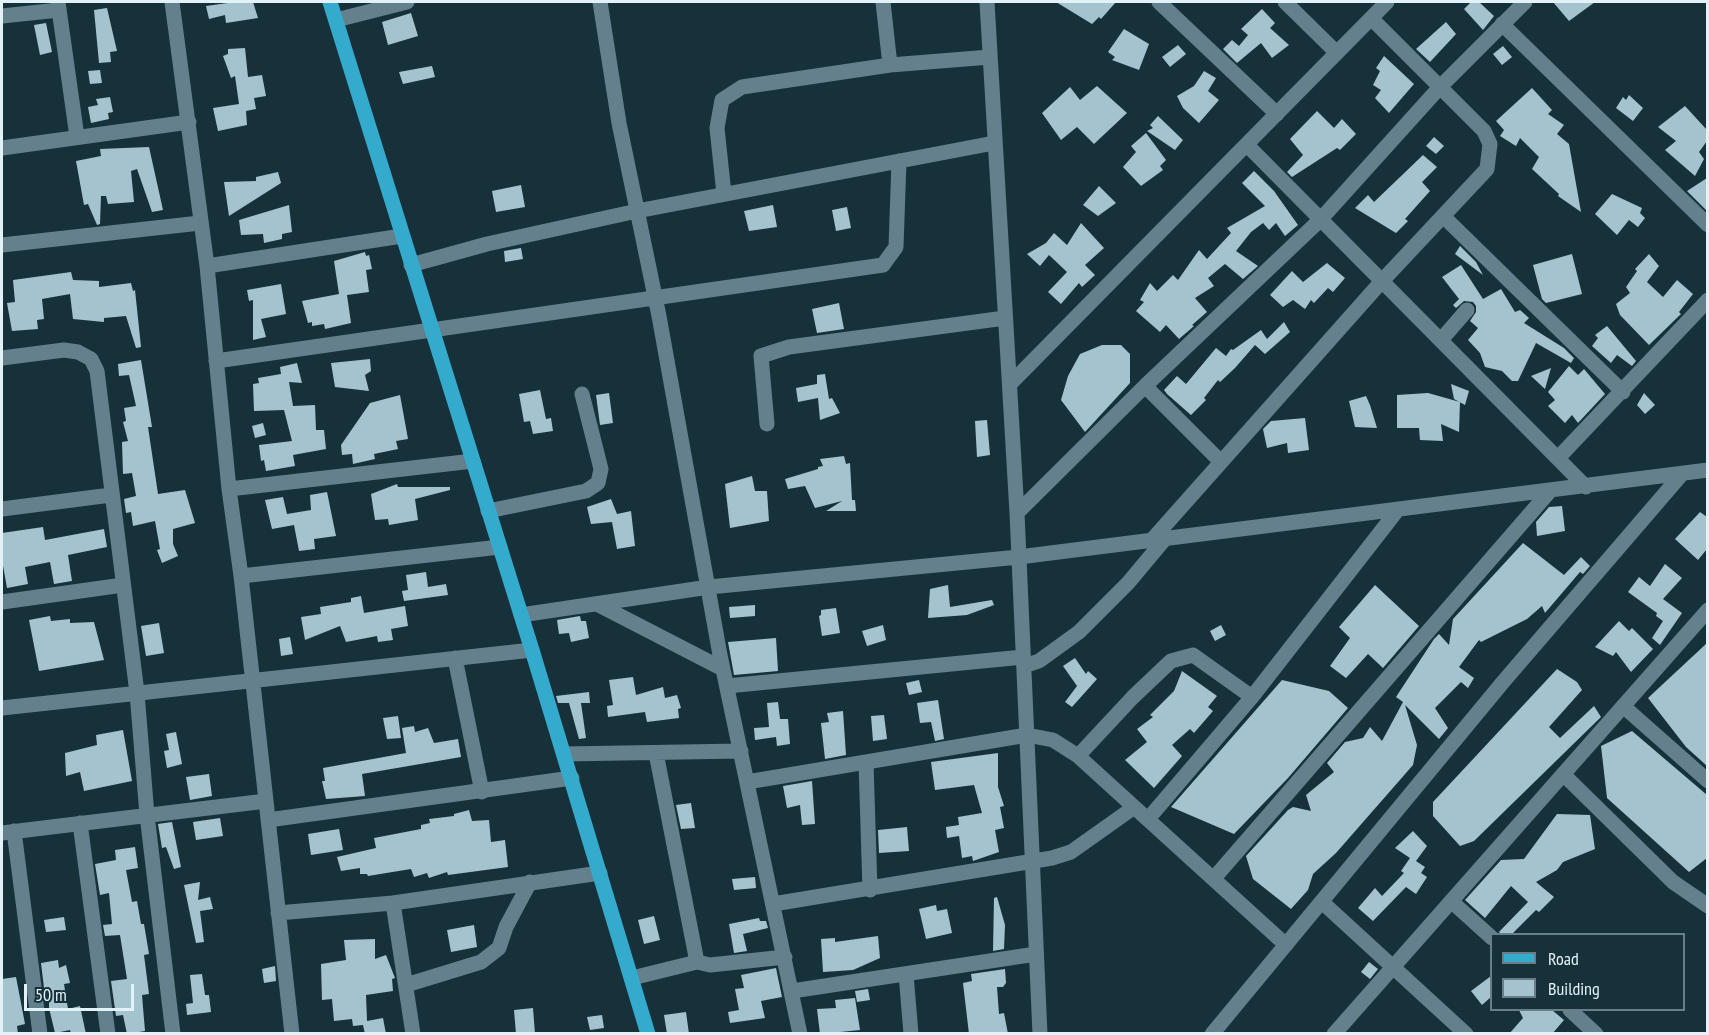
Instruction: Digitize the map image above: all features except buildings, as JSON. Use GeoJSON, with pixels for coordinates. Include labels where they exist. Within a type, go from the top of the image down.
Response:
{"type":"FeatureCollection","features":[{"type":"Feature","properties":{"kind":"main road"},"geometry":{"type":"LineString","coordinates":[[330,2],[430,330],[572,778],[648,1034]]}},
{"type":"Feature","properties":{"kind":"street"},"geometry":{"type":"LineString","coordinates":[[172,2],[207,266],[229,489],[241,576],[292,1034]]}},
{"type":"Feature","properties":{"kind":"street"},"geometry":{"type":"LineString","coordinates":[[336,20],[407,2]]}},
{"type":"Feature","properties":{"kind":"street"},"geometry":{"type":"LineString","coordinates":[[600,2],[619,123],[654,296],[723,669],[800,1034]]}},
{"type":"Feature","properties":{"kind":"street"},"geometry":{"type":"LineString","coordinates":[[883,2],[890,65]]}},
{"type":"Feature","properties":{"kind":"street"},"geometry":{"type":"LineString","coordinates":[[987,2],[1017,513],[1040,1034]]}},
{"type":"Feature","properties":{"kind":"street"},"geometry":{"type":"LineString","coordinates":[[1160,2],[1277,114]]}},
{"type":"Feature","properties":{"kind":"street"},"geometry":{"type":"LineString","coordinates":[[1285,2],[1337,52]]}},
{"type":"Feature","properties":{"kind":"street"},"geometry":{"type":"LineString","coordinates":[[1010,384],[1387,2]]}},
{"type":"Feature","properties":{"kind":"street"},"geometry":{"type":"LineString","coordinates":[[1017,513],[1145,386],[1320,220],[1440,87],[1525,2]]}},
{"type":"Feature","properties":{"kind":"street"},"geometry":{"type":"LineString","coordinates":[[2,16],[58,6],[77,137]]}},
{"type":"Feature","properties":{"kind":"street"},"geometry":{"type":"LineString","coordinates":[[727,686],[1039,661],[1079,632],[1128,583],[1158,541],[1221,462],[1382,281],[1487,169],[1491,156],[1490,144],[1484,131],[1371,18]]}},
{"type":"Feature","properties":{"kind":"street"},"geometry":{"type":"LineString","coordinates":[[1502,24],[1707,225]]}},
{"type":"Feature","properties":{"kind":"street"},"geometry":{"type":"LineString","coordinates":[[724,194],[717,128],[722,99],[742,87],[890,65],[990,57]]}},
{"type":"Feature","properties":{"kind":"street"},"geometry":{"type":"LineString","coordinates":[[2,148],[189,122]]}},
{"type":"Feature","properties":{"kind":"street"},"geometry":{"type":"LineString","coordinates":[[411,265],[487,244],[637,212],[994,143]]}},
{"type":"Feature","properties":{"kind":"street"},"geometry":{"type":"LineString","coordinates":[[1247,145],[1586,488]]}},
{"type":"Feature","properties":{"kind":"street"},"geometry":{"type":"LineString","coordinates":[[216,360],[883,265],[896,247],[899,160]]}},
{"type":"Feature","properties":{"kind":"street"},"geometry":{"type":"LineString","coordinates":[[1443,216],[1623,392]]}},
{"type":"Feature","properties":{"kind":"street"},"geometry":{"type":"LineString","coordinates":[[2,245],[200,223]]}},
{"type":"Feature","properties":{"kind":"street"},"geometry":{"type":"LineString","coordinates":[[207,266],[402,236]]}},
{"type":"Feature","properties":{"kind":"street"},"geometry":{"type":"LineString","coordinates":[[1558,458],[1623,392],[1707,300]]}},
{"type":"Feature","properties":{"kind":"street"},"geometry":{"type":"LineString","coordinates":[[1441,340],[1467,310]]}},
{"type":"Feature","properties":{"kind":"street"},"geometry":{"type":"LineString","coordinates":[[767,424],[761,356],[789,347],[1005,318]]}},
{"type":"Feature","properties":{"kind":"street"},"geometry":{"type":"LineString","coordinates":[[2,358],[64,350],[78,351],[91,359],[97,371],[137,693],[147,815],[173,1034]]}},
{"type":"Feature","properties":{"kind":"street"},"geometry":{"type":"LineString","coordinates":[[1145,386],[1221,462]]}},
{"type":"Feature","properties":{"kind":"street"},"geometry":{"type":"LineString","coordinates":[[488,511],[586,491],[598,483],[601,469],[582,394]]}},
{"type":"Feature","properties":{"kind":"street"},"geometry":{"type":"LineString","coordinates":[[229,489],[473,461]]}},
{"type":"Feature","properties":{"kind":"street"},"geometry":{"type":"LineString","coordinates":[[521,615],[709,588],[1158,541],[1586,488],[1707,470]]}},
{"type":"Feature","properties":{"kind":"street"},"geometry":{"type":"LineString","coordinates":[[1212,1034],[1503,682],[1682,475]]}},
{"type":"Feature","properties":{"kind":"street"},"geometry":{"type":"LineString","coordinates":[[1215,877],[1549,492]]}},
{"type":"Feature","properties":{"kind":"street"},"geometry":{"type":"LineString","coordinates":[[2,509],[111,495]]}},
{"type":"Feature","properties":{"kind":"street"},"geometry":{"type":"LineString","coordinates":[[1148,819],[1252,697],[1396,512]]}},
{"type":"Feature","properties":{"kind":"street"},"geometry":{"type":"LineString","coordinates":[[241,576],[500,546]]}},
{"type":"Feature","properties":{"kind":"street"},"geometry":{"type":"LineString","coordinates":[[2,602],[123,585]]}},
{"type":"Feature","properties":{"kind":"street"},"geometry":{"type":"LineString","coordinates":[[597,604],[723,669]]}},
{"type":"Feature","properties":{"kind":"street"},"geometry":{"type":"LineString","coordinates":[[1334,1034],[1707,610]]}},
{"type":"Feature","properties":{"kind":"street"},"geometry":{"type":"LineString","coordinates":[[2,708],[532,650]]}},
{"type":"Feature","properties":{"kind":"street"},"geometry":{"type":"LineString","coordinates":[[1078,756],[1133,697],[1171,661],[1193,655],[1252,697]]}},
{"type":"Feature","properties":{"kind":"street"},"geometry":{"type":"LineString","coordinates":[[455,658],[482,792]]}},
{"type":"Feature","properties":{"kind":"street"},"geometry":{"type":"LineString","coordinates":[[1623,706],[1707,781]]}},
{"type":"Feature","properties":{"kind":"street"},"geometry":{"type":"LineString","coordinates":[[747,782],[1027,735],[1053,740],[1078,756],[1133,808],[1215,877],[1286,945]]}},
{"type":"Feature","properties":{"kind":"street"},"geometry":{"type":"LineString","coordinates":[[564,754],[741,751]]}},
{"type":"Feature","properties":{"kind":"street"},"geometry":{"type":"LineString","coordinates":[[656,753],[698,962]]}},
{"type":"Feature","properties":{"kind":"street"},"geometry":{"type":"LineString","coordinates":[[866,762],[870,890]]}},
{"type":"Feature","properties":{"kind":"street"},"geometry":{"type":"LineString","coordinates":[[1563,774],[1673,882],[1707,906]]}},
{"type":"Feature","properties":{"kind":"street"},"geometry":{"type":"LineString","coordinates":[[268,820],[572,778]]}},
{"type":"Feature","properties":{"kind":"street"},"geometry":{"type":"LineString","coordinates":[[40,1034],[8,832],[266,801]]}},
{"type":"Feature","properties":{"kind":"street"},"geometry":{"type":"LineString","coordinates":[[773,904],[870,890],[1071,852],[1133,808]]}},
{"type":"Feature","properties":{"kind":"street"},"geometry":{"type":"LineString","coordinates":[[80,823],[108,1034]]}},
{"type":"Feature","properties":{"kind":"street"},"geometry":{"type":"LineString","coordinates":[[278,914],[393,903],[600,873]]}},
{"type":"Feature","properties":{"kind":"street"},"geometry":{"type":"LineString","coordinates":[[406,985],[481,962],[499,948],[506,927],[530,882]]}},
{"type":"Feature","properties":{"kind":"street"},"geometry":{"type":"LineString","coordinates":[[1451,901],[1490,937]]}},
{"type":"Feature","properties":{"kind":"street"},"geometry":{"type":"LineString","coordinates":[[1322,902],[1466,1034]]}},
{"type":"Feature","properties":{"kind":"street"},"geometry":{"type":"LineString","coordinates":[[393,903],[413,1034]]}},
{"type":"Feature","properties":{"kind":"street"},"geometry":{"type":"LineString","coordinates":[[792,991],[1036,954]]}},
{"type":"Feature","properties":{"kind":"street"},"geometry":{"type":"LineString","coordinates":[[632,978],[698,962],[710,965],[785,957]]}},
{"type":"Feature","properties":{"kind":"street"},"geometry":{"type":"LineString","coordinates":[[906,974],[911,1034]]}},
{"type":"Feature","properties":{"kind":"street"},"geometry":{"type":"LineString","coordinates":[[1571,1011],[1596,1034]]}}]}
